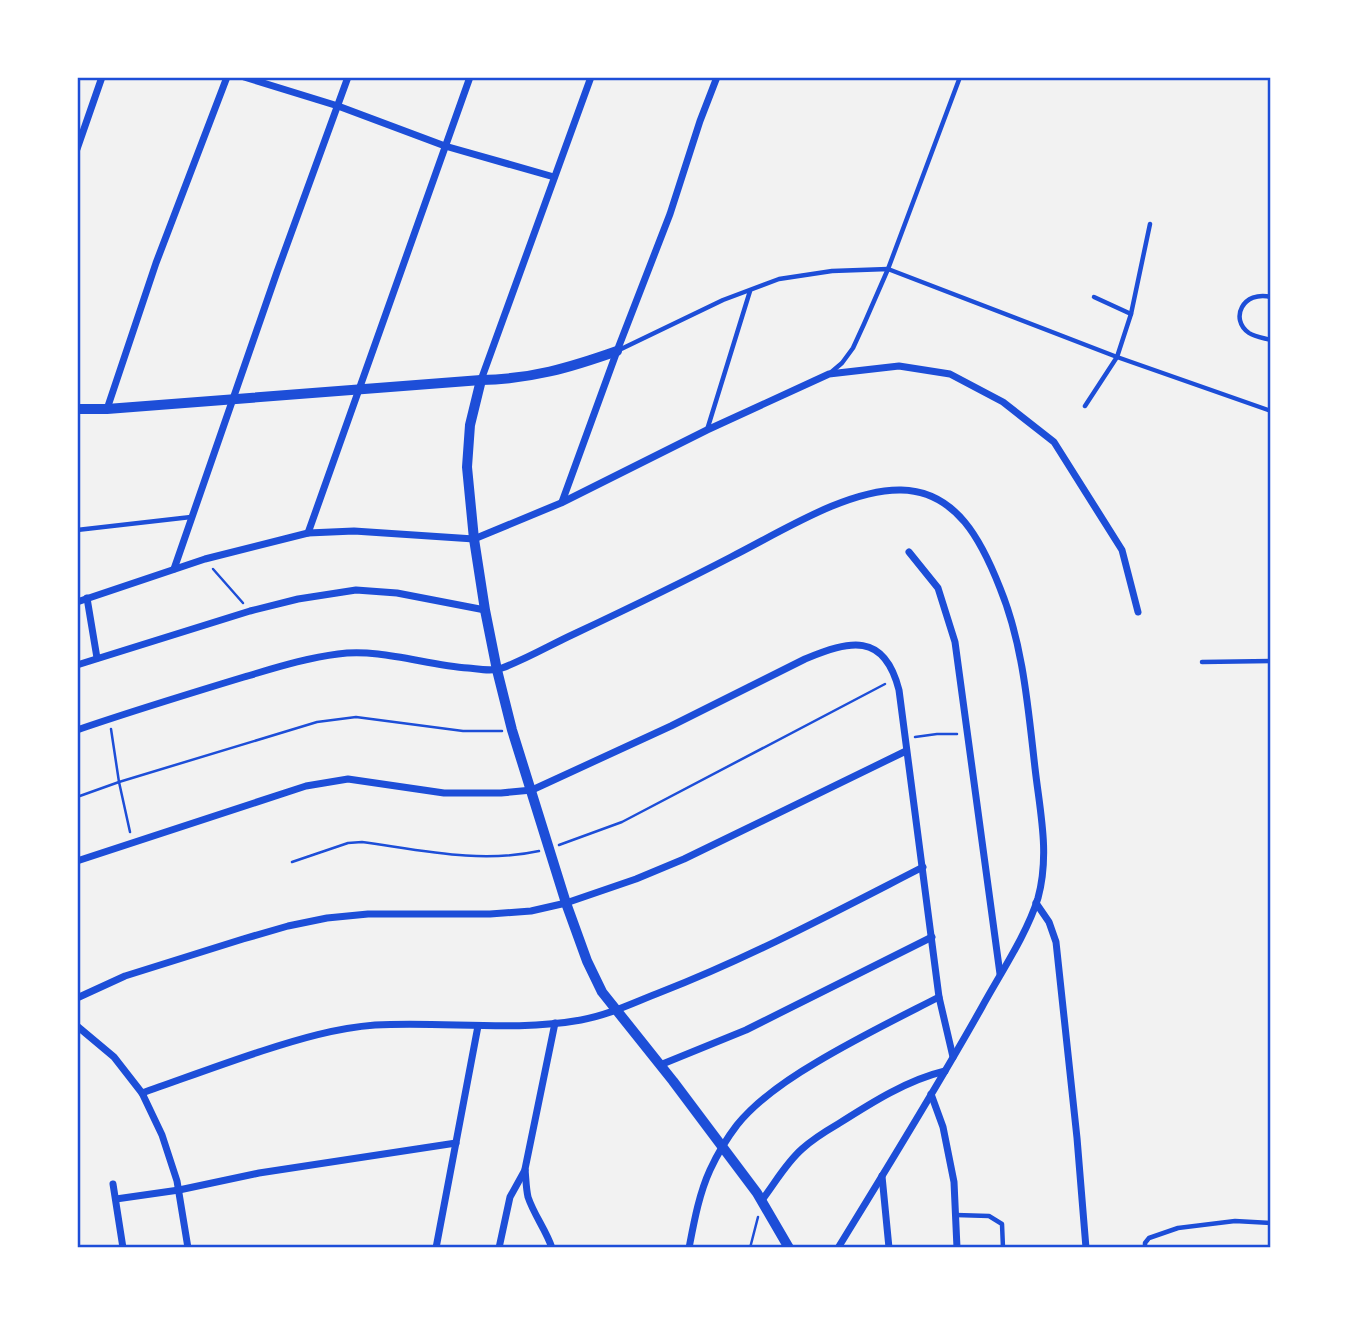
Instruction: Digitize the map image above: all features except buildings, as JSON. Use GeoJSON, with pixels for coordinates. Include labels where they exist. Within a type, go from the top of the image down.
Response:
{"type":"FeatureCollection","features":[{"type":"Feature","properties":{"kind":"street"},"geometry":{"type":"LineString","coordinates":[[77,149],[102,77]]}},
{"type":"Feature","properties":{"kind":"street"},"geometry":{"type":"LineString","coordinates":[[107,409],[156,263],[227,77]]}},
{"type":"Feature","properties":{"kind":"street"},"geometry":{"type":"LineString","coordinates":[[244,77],[338,106],[445,146],[554,177]]}},
{"type":"Feature","properties":{"kind":"street"},"geometry":{"type":"LineString","coordinates":[[174,569],[348,77]]}},
{"type":"Feature","properties":{"kind":"street"},"geometry":{"type":"LineString","coordinates":[[309,533],[470,77]]}},
{"type":"Feature","properties":{"kind":"street"},"geometry":{"type":"LineString","coordinates":[[591,77],[481,380],[470,425],[467,467],[485,610],[512,730],[587,961],[616,1010],[762,1200],[789,1248]]}},
{"type":"Feature","properties":{"kind":"street"},"geometry":{"type":"LineString","coordinates":[[561,503],[670,214],[717,77]]}},
{"type":"Feature","properties":{"kind":"street"},"geometry":{"type":"LineString","coordinates":[[77,409],[510,380],[573,366],[617,351]]}},
{"type":"Feature","properties":{"kind":"street"},"geometry":{"type":"LineString","coordinates":[[77,602],[205,559],[309,533],[354,531],[474,539],[561,503],[707,430],[829,374],[899,366],[950,374],[1003,402],[1054,442],[1122,550],[1138,612]]}},
{"type":"Feature","properties":{"kind":"street"},"geometry":{"type":"LineString","coordinates":[[77,730],[286,665],[340,653],[372,653],[456,667],[497,670],[849,500],[896,490],[915,491],[935,497],[953,509],[969,526],[998,580],[1009,610],[1030,718],[1044,837],[1044,864],[1036,903],[1022,935],[932,1094],[838,1248]]}},
{"type":"Feature","properties":{"kind":"street"},"geometry":{"type":"LineString","coordinates":[[909,552],[938,588],[955,642],[1000,975]]}},
{"type":"Feature","properties":{"kind":"street"},"geometry":{"type":"LineString","coordinates":[[77,665],[250,611],[298,599],[356,590],[397,593],[485,610]]}},
{"type":"Feature","properties":{"kind":"street"},"geometry":{"type":"LineString","coordinates":[[87,598],[97,658]]}},
{"type":"Feature","properties":{"kind":"street"},"geometry":{"type":"LineString","coordinates":[[77,861],[306,786],[348,779],[444,793],[532,790],[671,726],[804,659],[848,644],[868,647],[877,651],[896,678],[939,996],[953,1058]]}},
{"type":"Feature","properties":{"kind":"street"},"geometry":{"type":"LineString","coordinates":[[77,998],[125,976],[288,926],[327,918],[368,914],[490,914],[531,911],[566,903],[684,859],[906,751]]}},
{"type":"Feature","properties":{"kind":"street"},"geometry":{"type":"LineString","coordinates":[[142,1093],[250,1055],[334,1030],[375,1026],[478,1026],[583,1020],[616,1010],[742,958],[923,867]]}},
{"type":"Feature","properties":{"kind":"street"},"geometry":{"type":"LineString","coordinates":[[1036,903],[1049,922],[1056,942],[1086,1248]]}},
{"type":"Feature","properties":{"kind":"street"},"geometry":{"type":"LineString","coordinates":[[660,1065],[746,1030],[932,937]]}},
{"type":"Feature","properties":{"kind":"street"},"geometry":{"type":"LineString","coordinates":[[689,1248],[699,1201],[709,1171],[738,1125],[759,1102],[794,1076],[939,996]]}},
{"type":"Feature","properties":{"kind":"street"},"geometry":{"type":"LineString","coordinates":[[552,1248],[529,1199],[525,1169],[555,1023]]}},
{"type":"Feature","properties":{"kind":"street"},"geometry":{"type":"LineString","coordinates":[[77,1026],[114,1058],[142,1093],[162,1135],[179,1190],[188,1248]]}},
{"type":"Feature","properties":{"kind":"street"},"geometry":{"type":"LineString","coordinates":[[436,1248],[478,1026]]}},
{"type":"Feature","properties":{"kind":"street"},"geometry":{"type":"LineString","coordinates":[[762,1200],[803,1149],[828,1130],[898,1089],[945,1070]]}},
{"type":"Feature","properties":{"kind":"street"},"geometry":{"type":"LineString","coordinates":[[932,1094],[943,1127],[954,1182],[957,1248]]}},
{"type":"Feature","properties":{"kind":"street"},"geometry":{"type":"LineString","coordinates":[[116,1199],[179,1190],[259,1173],[456,1143]]}},
{"type":"Feature","properties":{"kind":"street"},"geometry":{"type":"LineString","coordinates":[[499,1248],[510,1197],[525,1169]]}},
{"type":"Feature","properties":{"kind":"street"},"geometry":{"type":"LineString","coordinates":[[882,1176],[889,1248]]}},
{"type":"Feature","properties":{"kind":"street"},"geometry":{"type":"LineString","coordinates":[[113,1184],[124,1248]]}},
{"type":"Feature","properties":{"kind":"lane"},"geometry":{"type":"LineString","coordinates":[[829,374],[853,348],[888,269],[960,77]]}},
{"type":"Feature","properties":{"kind":"lane"},"geometry":{"type":"LineString","coordinates":[[1085,406],[1116,357],[1131,314],[1150,224]]}},
{"type":"Feature","properties":{"kind":"lane"},"geometry":{"type":"LineString","coordinates":[[617,351],[723,300],[779,279],[832,271],[888,269],[1116,357],[1271,411]]}},
{"type":"Feature","properties":{"kind":"lane"},"geometry":{"type":"LineString","coordinates":[[707,430],[750,290]]}},
{"type":"Feature","properties":{"kind":"lane"},"geometry":{"type":"LineString","coordinates":[[1271,297],[1262,295],[1250,298],[1243,304],[1240,316],[1247,332],[1271,340]]}},
{"type":"Feature","properties":{"kind":"lane"},"geometry":{"type":"LineString","coordinates":[[1094,296],[1131,314]]}},
{"type":"Feature","properties":{"kind":"lane"},"geometry":{"type":"LineString","coordinates":[[77,530],[192,517]]}},
{"type":"Feature","properties":{"kind":"lane"},"geometry":{"type":"LineString","coordinates":[[1202,662],[1271,661]]}},
{"type":"Feature","properties":{"kind":"lane"},"geometry":{"type":"LineString","coordinates":[[956,1214],[989,1216],[1002,1224],[1003,1248]]}},
{"type":"Feature","properties":{"kind":"lane"},"geometry":{"type":"LineString","coordinates":[[1145,1248],[1149,1238],[1178,1228],[1235,1221],[1271,1223]]}},
{"type":"Feature","properties":{"kind":"path"},"geometry":{"type":"LineString","coordinates":[[205,559],[250,611]]}},
{"type":"Feature","properties":{"kind":"path"},"geometry":{"type":"LineString","coordinates":[[292,862],[348,842],[484,857],[527,854],[550,849],[622,822],[896,678]]}},
{"type":"Feature","properties":{"kind":"path"},"geometry":{"type":"LineString","coordinates":[[77,797],[317,722],[356,717],[463,731],[512,730]]}},
{"type":"Feature","properties":{"kind":"path"},"geometry":{"type":"LineString","coordinates":[[109,719],[132,843]]}},
{"type":"Feature","properties":{"kind":"path"},"geometry":{"type":"LineString","coordinates":[[905,739],[937,734],[968,734]]}},
{"type":"Feature","properties":{"kind":"path"},"geometry":{"type":"LineString","coordinates":[[750,1248],[762,1200]]}}]}
